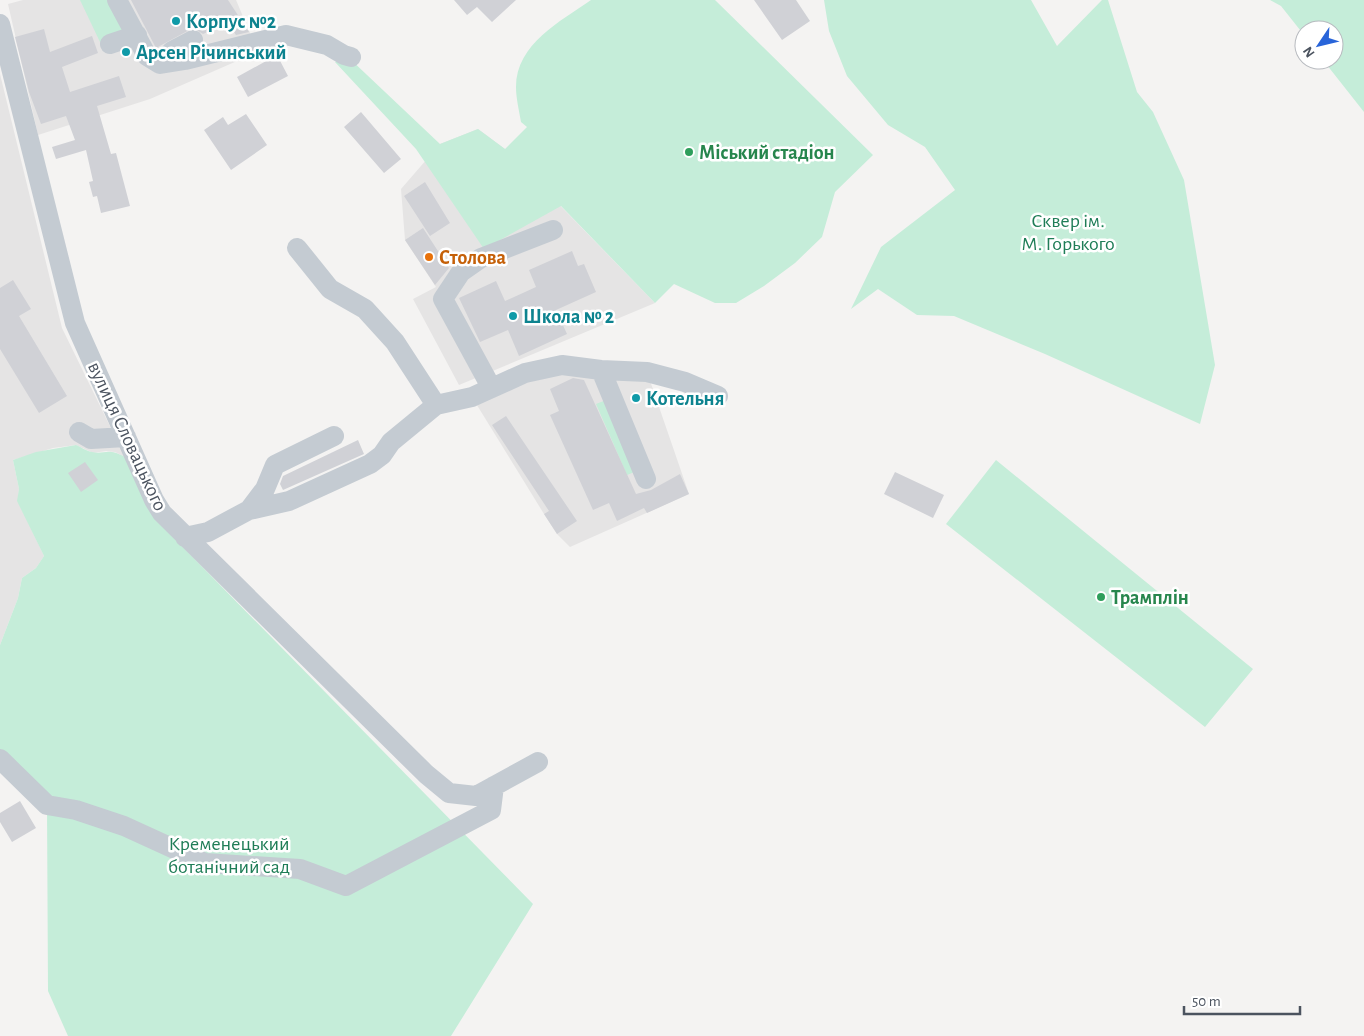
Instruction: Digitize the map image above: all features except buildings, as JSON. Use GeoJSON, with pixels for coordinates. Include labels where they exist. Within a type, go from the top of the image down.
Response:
{"type":"FeatureCollection","features":[{"type":"Feature","properties":{"kind":"street"},"geometry":{"type":"LineString","coordinates":[[117,0],[147,56],[160,64],[185,60],[286,35],[327,44],[344,55],[351,57]]}},
{"type":"Feature","properties":{"kind":"street","name":"вулиця Словацького"},"geometry":{"type":"LineString","coordinates":[[0,24],[75,323],[154,500],[162,513],[426,774],[449,793],[476,796],[538,762]]}},
{"type":"Feature","properties":{"kind":"street"},"geometry":{"type":"LineString","coordinates":[[110,44],[137,35]]}},
{"type":"Feature","properties":{"kind":"street"},"geometry":{"type":"LineString","coordinates":[[160,64],[172,52],[193,40]]}},
{"type":"Feature","properties":{"kind":"street"},"geometry":{"type":"LineString","coordinates":[[491,387],[443,299],[461,272],[481,258],[553,230]]}},
{"type":"Feature","properties":{"kind":"street"},"geometry":{"type":"LineString","coordinates":[[297,248],[330,289],[365,309],[396,342],[436,404]]}},
{"type":"Feature","properties":{"kind":"street"},"geometry":{"type":"LineString","coordinates":[[185,537],[208,532],[249,510],[289,501],[370,464],[382,455],[391,442],[436,404],[472,397],[525,373],[562,365],[601,370],[647,372],[685,382],[718,396]]}},
{"type":"Feature","properties":{"kind":"street"},"geometry":{"type":"LineString","coordinates":[[601,370],[646,479]]}},
{"type":"Feature","properties":{"kind":"street"},"geometry":{"type":"LineString","coordinates":[[79,432],[91,439],[126,437]]}},
{"type":"Feature","properties":{"kind":"street"},"geometry":{"type":"LineString","coordinates":[[249,510],[265,489],[275,465],[334,436]]}},
{"type":"Feature","properties":{"kind":"street"},"geometry":{"type":"LineString","coordinates":[[0,759],[47,806],[76,810],[124,826],[205,863],[300,869],[346,886],[491,810],[494,786]]}},
{"type":"Feature","properties":{"kind":"shaded area"},"geometry":{"type":"Polygon","coordinates":[[[23,0],[236,0],[258,52],[150,99],[38,135],[8,4],[23,0]]]}},
{"type":"Feature","properties":{"kind":"shaded area"},"geometry":{"type":"Polygon","coordinates":[[[0,74],[62,328],[125,457],[115,452],[93,453],[76,445],[53,448],[13,460],[19,489],[18,501],[44,556],[36,568],[22,578],[18,598],[0,645],[0,74]]]}},
{"type":"Feature","properties":{"kind":"shaded area"},"geometry":{"type":"Polygon","coordinates":[[[478,129],[505,149],[655,303],[459,385],[413,299],[436,287],[405,240],[401,189],[440,144],[478,129]]]}},
{"type":"Feature","properties":{"kind":"shaded area"},"geometry":{"type":"Polygon","coordinates":[[[647,372],[689,494],[570,547],[557,534],[472,397],[525,373],[647,372]]]}},
{"type":"Feature","properties":{"kind":"green space"},"geometry":{"type":"Polygon","coordinates":[[[80,0],[115,0],[129,28],[100,42],[80,0]]]}},
{"type":"Feature","properties":{"kind":"green space","name":"Міський стадіон"},"geometry":{"type":"Polygon","coordinates":[[[591,0],[715,0],[873,155],[835,192],[822,237],[795,263],[764,286],[736,303],[715,303],[674,284],[655,303],[561,206],[484,249],[416,149],[335,62],[348,57],[440,144],[478,129],[505,149],[527,127],[521,122],[516,91],[518,72],[524,58],[542,35],[591,0]]]}},
{"type":"Feature","properties":{"kind":"green space","name":"Сквер ім. М. Горького"},"geometry":{"type":"Polygon","coordinates":[[[824,0],[1031,0],[1057,46],[1102,0],[1108,0],[1137,92],[1153,112],[1184,180],[1215,365],[1200,424],[1045,354],[954,316],[917,315],[878,289],[851,309],[881,247],[955,190],[925,147],[888,125],[847,76],[829,31],[824,0]]]}},
{"type":"Feature","properties":{"kind":"green space"},"geometry":{"type":"Polygon","coordinates":[[[1270,0],[1364,0],[1364,112],[1331,70],[1344,70],[1344,20],[1294,20],[1294,22],[1281,6],[1270,0]]]}},
{"type":"Feature","properties":{"kind":"green space"},"geometry":{"type":"Polygon","coordinates":[[[606,400],[637,471],[627,475],[596,404],[606,400]]]}},
{"type":"Feature","properties":{"kind":"green space","name":"Кременецький ботанічний сад"},"geometry":{"type":"Polygon","coordinates":[[[76,445],[96,453],[114,452],[125,457],[171,535],[533,904],[451,1036],[68,1036],[48,991],[47,806],[0,759],[0,645],[18,598],[22,578],[36,568],[44,556],[17,501],[19,489],[13,460],[36,452],[76,445]]]}},
{"type":"Feature","properties":{"kind":"green space","name":"Трамплін"},"geometry":{"type":"Polygon","coordinates":[[[996,460],[1253,669],[1205,727],[946,524],[996,460]]]}},
{"type":"Feature","properties":{"kind":"place","name":"Корпус №2"},"geometry":{"type":"Point","coordinates":[176,21]}},
{"type":"Feature","properties":{"kind":"place","name":"Арсен Річинський"},"geometry":{"type":"Point","coordinates":[126,52]}},
{"type":"Feature","properties":{"kind":"place","name":"Міський стадіон"},"geometry":{"type":"Point","coordinates":[689,152]}},
{"type":"Feature","properties":{"kind":"place","name":"Столова"},"geometry":{"type":"Point","coordinates":[429,257]}},
{"type":"Feature","properties":{"kind":"place","name":"Школа № 2"},"geometry":{"type":"Point","coordinates":[513,316]}},
{"type":"Feature","properties":{"kind":"place","name":"Котельня"},"geometry":{"type":"Point","coordinates":[636,398]}},
{"type":"Feature","properties":{"kind":"place","name":"Трамплін"},"geometry":{"type":"Point","coordinates":[1101,597]}}]}
